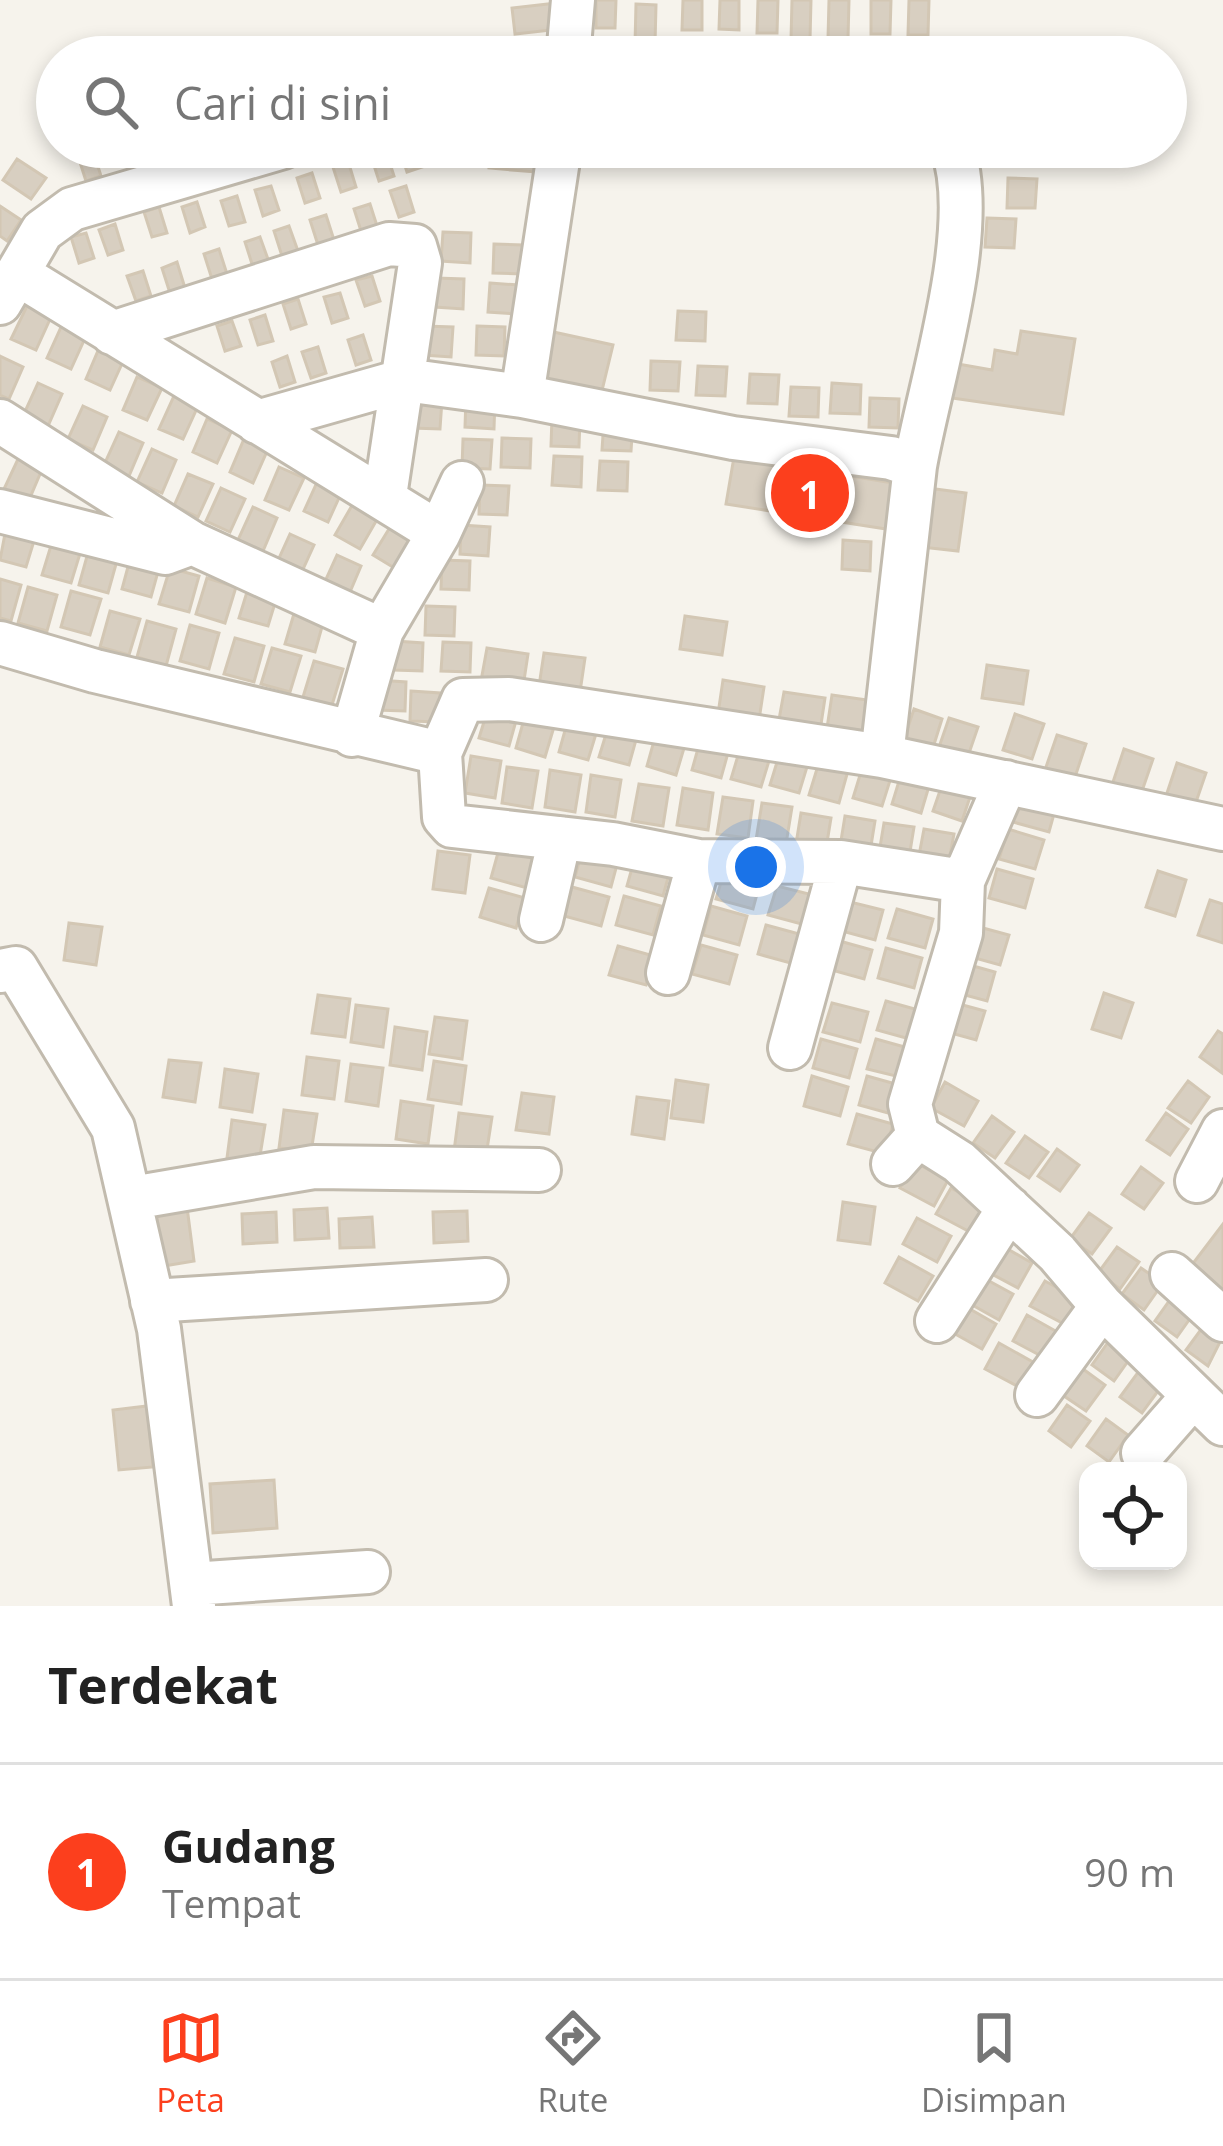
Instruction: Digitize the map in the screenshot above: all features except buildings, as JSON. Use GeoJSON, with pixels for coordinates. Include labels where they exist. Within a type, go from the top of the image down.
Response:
{"type":"FeatureCollection","features":[{"type":"Feature","properties":{"kind":"street"},"geometry":{"type":"LineString","coordinates":[[570,36],[573,0]]}},
{"type":"Feature","properties":{"kind":"street"},"geometry":{"type":"LineString","coordinates":[[212,168],[72,209],[42,231],[9,288],[112,333],[439,532]]}},
{"type":"Feature","properties":{"kind":"street"},"geometry":{"type":"LineString","coordinates":[[522,396],[557,168]]}},
{"type":"Feature","properties":{"kind":"street"},"geometry":{"type":"LineString","coordinates":[[882,756],[915,466],[952,290],[957,168]]}},
{"type":"Feature","properties":{"kind":"street"},"geometry":{"type":"LineString","coordinates":[[112,333],[407,241],[415,246],[420,263],[385,496]]}},
{"type":"Feature","properties":{"kind":"street"},"geometry":{"type":"LineString","coordinates":[[257,422],[405,380],[522,396],[733,438],[891,458],[915,466]]}},
{"type":"Feature","properties":{"kind":"street"},"geometry":{"type":"LineString","coordinates":[[0,421],[192,543],[382,630]]}},
{"type":"Feature","properties":{"kind":"street"},"geometry":{"type":"LineString","coordinates":[[352,735],[382,630],[462,483]]}},
{"type":"Feature","properties":{"kind":"street"},"geometry":{"type":"LineString","coordinates":[[0,511],[165,553],[192,543]]}},
{"type":"Feature","properties":{"kind":"street"},"geometry":{"type":"LineString","coordinates":[[0,643],[352,735],[440,753]]}},
{"type":"Feature","properties":{"kind":"street"},"geometry":{"type":"LineString","coordinates":[[963,881],[841,862],[699,861],[452,826],[444,817],[439,788],[440,753],[464,700],[509,699],[882,756],[1223,830]]}},
{"type":"Feature","properties":{"kind":"street"},"geometry":{"type":"LineString","coordinates":[[1006,782],[963,881],[961,933],[910,1104],[905,1150],[958,1162],[1208,1410],[1143,1453]]}},
{"type":"Feature","properties":{"kind":"street"},"geometry":{"type":"LineString","coordinates":[[542,920],[560,838]]}},
{"type":"Feature","properties":{"kind":"street"},"geometry":{"type":"LineString","coordinates":[[668,973],[699,861]]}},
{"type":"Feature","properties":{"kind":"street"},"geometry":{"type":"LineString","coordinates":[[790,1048],[841,862]]}},
{"type":"Feature","properties":{"kind":"street"},"geometry":{"type":"LineString","coordinates":[[0,971],[16,968],[43,1020],[92,1086],[113,1128],[152,1301],[193,1595],[368,1572]]}},
{"type":"Feature","properties":{"kind":"street"},"geometry":{"type":"LineString","coordinates":[[1197,1181],[1223,1131]]}},
{"type":"Feature","properties":{"kind":"street"},"geometry":{"type":"LineString","coordinates":[[132,1198],[334,1166],[538,1170]]}},
{"type":"Feature","properties":{"kind":"street"},"geometry":{"type":"LineString","coordinates":[[938,1321],[1009,1208]]}},
{"type":"Feature","properties":{"kind":"street"},"geometry":{"type":"LineString","coordinates":[[1172,1274],[1223,1320]]}},
{"type":"Feature","properties":{"kind":"street"},"geometry":{"type":"LineString","coordinates":[[152,1301],[486,1280]]}},
{"type":"Feature","properties":{"kind":"street"},"geometry":{"type":"LineString","coordinates":[[1037,1395],[1102,1306]]}},
{"type":"Feature","properties":{"kind":"place","name":"Gudang"},"geometry":{"type":"Point","coordinates":[810,493]}}]}
